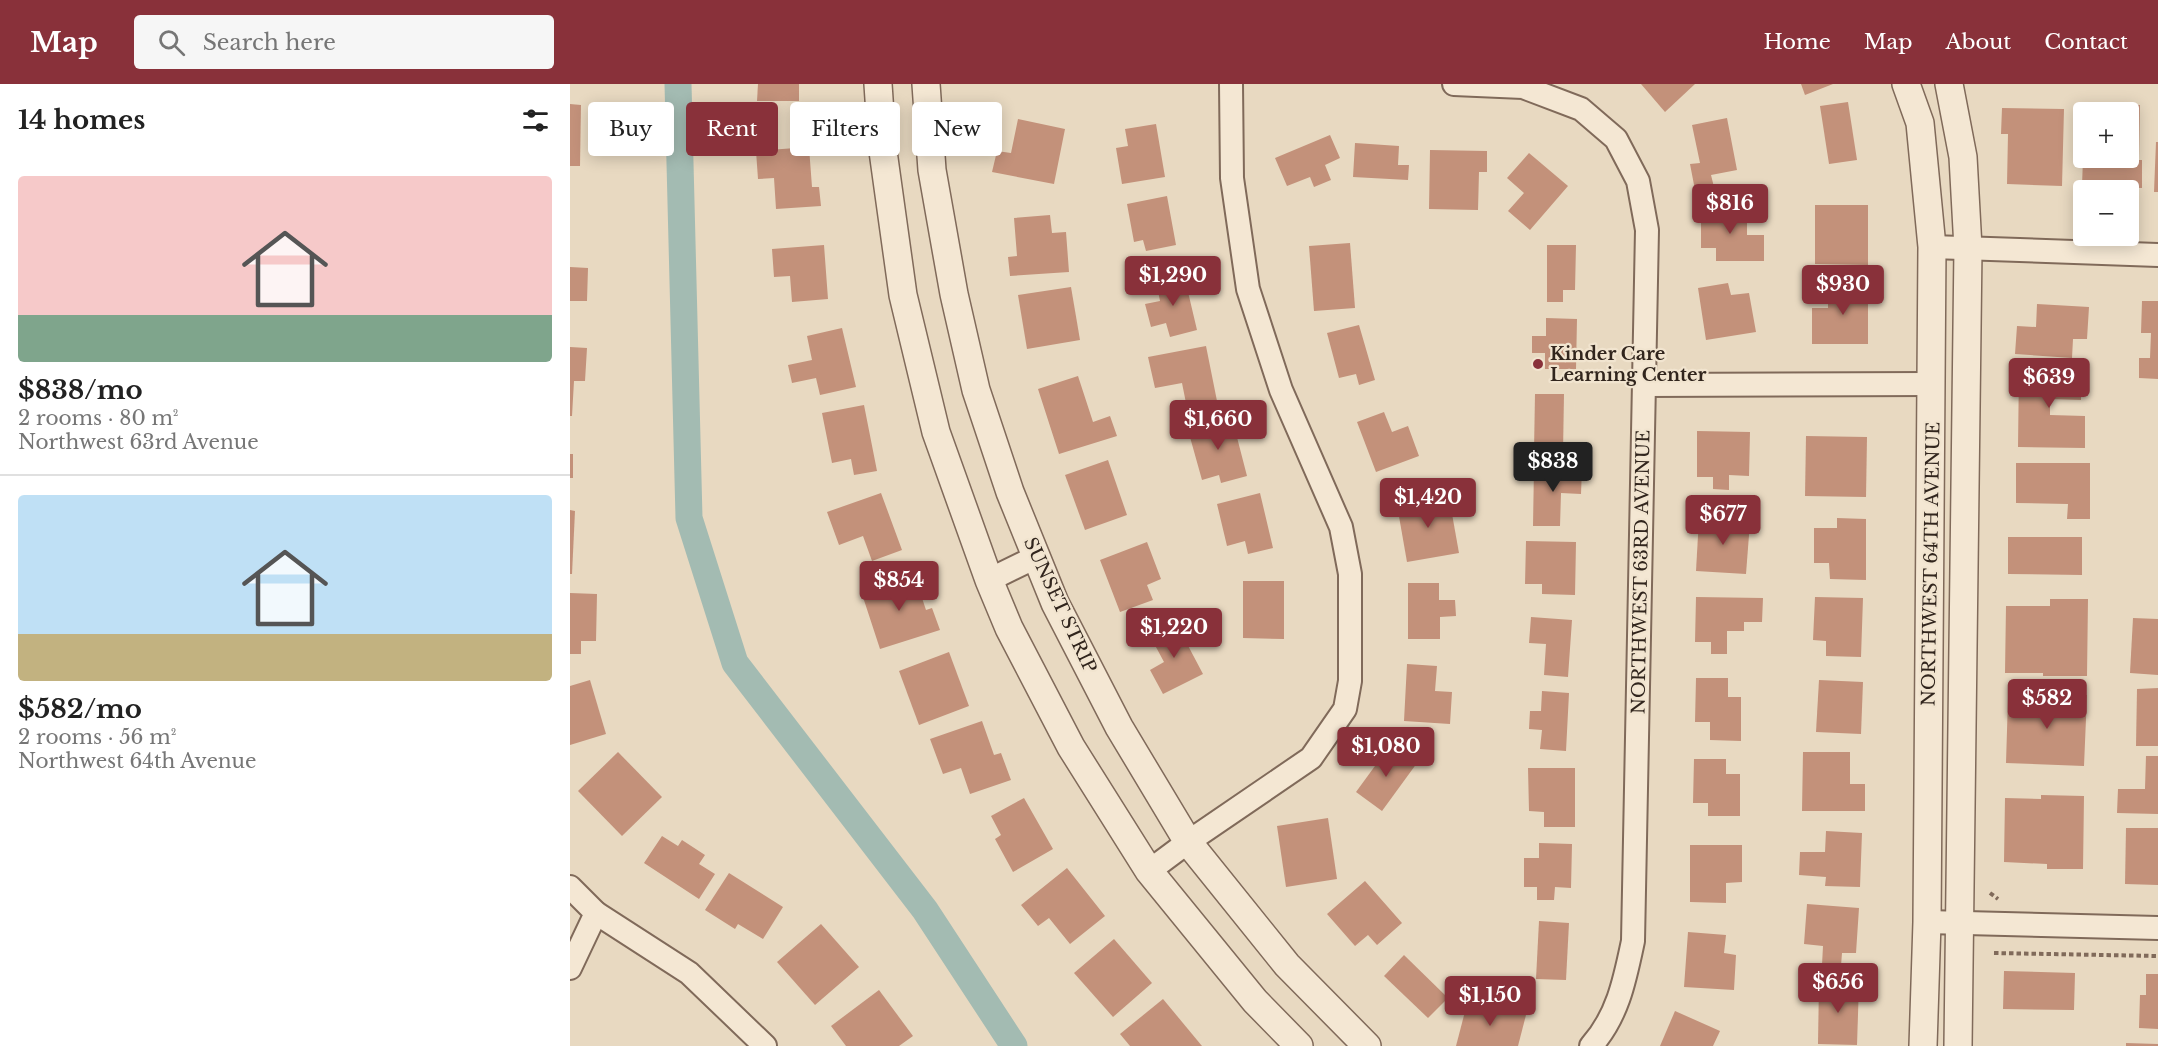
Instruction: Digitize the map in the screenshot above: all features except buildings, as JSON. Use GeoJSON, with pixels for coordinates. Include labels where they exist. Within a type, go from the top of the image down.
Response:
{"type":"FeatureCollection","features":[{"type":"Feature","properties":{"kind":"street"},"geometry":{"type":"LineString","coordinates":[[878,84],[882,144],[903,295],[936,432],[989,580],[1009,628],[1071,747],[1149,871],[1255,1000],[1299,1046]]}},
{"type":"Feature","properties":{"kind":"street","name":"SUNSET STRIP"},"geometry":{"type":"LineString","coordinates":[[926,84],[934,181],[954,294],[976,390],[1010,492],[1055,603],[1119,727],[1188,842],[1287,965],[1367,1046]]}},
{"type":"Feature","properties":{"kind":"street"},"geometry":{"type":"LineString","coordinates":[[1149,871],[1311,758],[1346,709],[1350,681],[1350,574],[1341,527],[1281,390],[1248,289],[1232,178],[1231,84]]}},
{"type":"Feature","properties":{"kind":"street","name":"NORTHWEST 63RD AVENUE"},"geometry":{"type":"LineString","coordinates":[[1454,84],[1523,87],[1581,109],[1616,139],[1638,181],[1647,230],[1633,941],[1623,988],[1604,1031],[1591,1046]]}},
{"type":"Feature","properties":{"kind":"street","name":"NORTHWEST 64TH AVENUE"},"geometry":{"type":"LineString","coordinates":[[1906,84],[1920,123],[1932,247],[1927,922],[1923,1046]]}},
{"type":"Feature","properties":{"kind":"street","name":"NORTHWEST 64TH AVENUE"},"geometry":{"type":"LineString","coordinates":[[1949,84],[1963,158],[1968,248],[1958,1046]]}},
{"type":"Feature","properties":{"kind":"street"},"geometry":{"type":"LineString","coordinates":[[1932,247],[2158,255]]}},
{"type":"Feature","properties":{"kind":"street"},"geometry":{"type":"LineString","coordinates":[[1644,385],[1932,384]]}},
{"type":"Feature","properties":{"kind":"street"},"geometry":{"type":"LineString","coordinates":[[989,580],[1036,557]]}},
{"type":"Feature","properties":{"kind":"street"},"geometry":{"type":"LineString","coordinates":[[570,886],[596,913],[689,973],[765,1046]]}},
{"type":"Feature","properties":{"kind":"street"},"geometry":{"type":"LineString","coordinates":[[570,968],[596,913]]}},
{"type":"Feature","properties":{"kind":"street"},"geometry":{"type":"LineString","coordinates":[[1927,922],[2158,928]]}},
{"type":"Feature","properties":{"kind":"path"},"geometry":{"type":"LineString","coordinates":[[1994,953],[2158,956]]}},
{"type":"Feature","properties":{"kind":"waterway"},"geometry":{"type":"LineString","coordinates":[[678,84],[689,518],[735,663],[925,910],[1014,1046]]}},
{"type":"Feature","properties":{"kind":"place","name":"Kinder Care Learning Center"},"geometry":{"type":"Point","coordinates":[1538,364]}}]}
